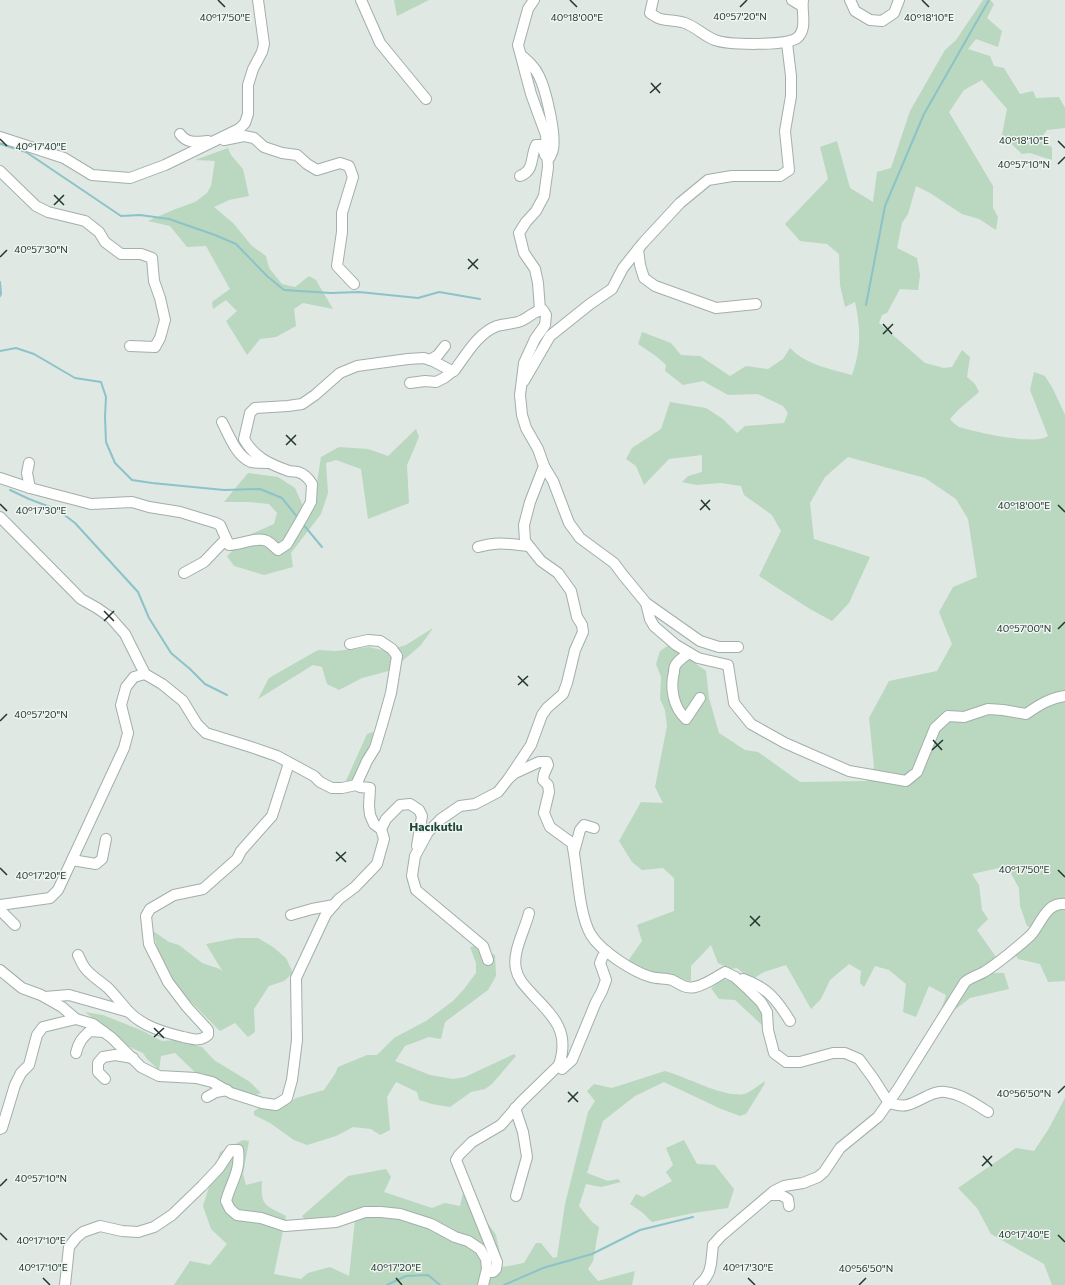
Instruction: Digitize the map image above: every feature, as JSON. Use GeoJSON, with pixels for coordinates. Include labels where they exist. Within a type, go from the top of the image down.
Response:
{"type":"FeatureCollection","features":[{"type":"Feature","properties":{"kind":"street"},"geometry":{"type":"LineString","coordinates":[[0,137],[64,158],[92,175],[130,178],[165,164],[239,129],[245,123],[248,114],[248,84],[252,69],[262,52],[264,44],[258,0]]}},
{"type":"Feature","properties":{"kind":"street"},"geometry":{"type":"LineString","coordinates":[[361,0],[380,42],[426,99]]}},
{"type":"Feature","properties":{"kind":"street"},"geometry":{"type":"LineString","coordinates":[[534,0],[528,9],[518,45],[531,94],[546,136],[548,164],[544,196],[536,211],[519,233],[519,239],[524,253],[535,269],[538,283],[540,310]]}},
{"type":"Feature","properties":{"kind":"street"},"geometry":{"type":"LineString","coordinates":[[653,0],[650,13],[660,19],[674,20],[686,24],[714,40],[731,44],[787,43],[797,38],[803,28],[802,3],[792,0]]}},
{"type":"Feature","properties":{"kind":"street"},"geometry":{"type":"LineString","coordinates":[[850,0],[855,11],[870,20],[882,21],[894,13],[899,0]]}},
{"type":"Feature","properties":{"kind":"street"},"geometry":{"type":"LineString","coordinates":[[523,383],[550,336],[590,304],[612,289],[623,268],[638,249],[680,203],[708,180],[732,176],[780,176],[789,170],[785,130],[791,96],[791,76],[787,43]]}},
{"type":"Feature","properties":{"kind":"street"},"geometry":{"type":"LineString","coordinates":[[180,134],[183,138],[191,142],[212,141],[244,136],[254,138],[264,147],[282,153],[297,155],[317,170],[340,163],[349,166],[353,177],[342,212],[342,232],[337,266],[354,284]]}},
{"type":"Feature","properties":{"kind":"street"},"geometry":{"type":"LineString","coordinates":[[520,176],[530,170],[536,145],[542,145],[548,164]]}},
{"type":"Feature","properties":{"kind":"street"},"geometry":{"type":"LineString","coordinates":[[0,171],[36,206],[48,212],[85,221],[99,232],[104,242],[121,254],[141,254],[152,258],[154,281],[165,320],[160,338],[155,347],[130,346]]}},
{"type":"Feature","properties":{"kind":"street"},"geometry":{"type":"LineString","coordinates":[[638,249],[640,265],[644,278],[655,286],[716,308],[756,304]]}},
{"type":"Feature","properties":{"kind":"street"},"geometry":{"type":"LineString","coordinates":[[410,383],[425,381],[436,382],[444,378],[453,371],[488,330],[498,326],[519,322],[536,310],[543,310],[546,315],[545,325],[535,339],[524,363],[523,383],[520,395],[522,415],[526,428],[538,449],[544,466],[553,481],[569,524],[580,538],[614,563],[646,603],[700,641],[718,647],[738,647]]}},
{"type":"Feature","properties":{"kind":"street"},"geometry":{"type":"LineString","coordinates":[[430,360],[438,355],[445,346]]}},
{"type":"Feature","properties":{"kind":"street"},"geometry":{"type":"LineString","coordinates":[[0,478],[30,488],[91,504],[132,502],[149,507],[180,512],[220,525],[229,545],[236,545],[253,540],[267,541],[278,550],[287,544],[292,537],[311,502],[312,484],[307,477],[298,472],[290,471],[258,458],[249,449],[244,439],[250,413],[256,408],[302,404],[315,395],[340,373],[357,366],[424,358],[453,371]]}},
{"type":"Feature","properties":{"kind":"street"},"geometry":{"type":"LineString","coordinates":[[222,422],[234,446],[241,456],[251,462],[271,463]]}},
{"type":"Feature","properties":{"kind":"street"},"geometry":{"type":"LineString","coordinates":[[29,464],[27,473],[30,488]]}},
{"type":"Feature","properties":{"kind":"street"},"geometry":{"type":"LineString","coordinates":[[415,856],[428,832],[441,819],[460,806],[476,804],[498,792],[531,746],[542,715],[547,708],[563,694],[567,683],[575,650],[583,632],[582,625],[577,617],[571,591],[558,573],[541,561],[525,541],[524,525],[530,502],[544,466]]}},
{"type":"Feature","properties":{"kind":"street"},"geometry":{"type":"LineString","coordinates":[[0,518],[81,599],[110,617],[125,634],[145,674],[162,684],[182,700],[197,724],[206,733],[251,746],[276,756],[332,788],[342,788],[356,785],[370,788],[370,814],[374,824],[381,829],[384,839],[377,864],[355,887],[338,900],[326,914],[296,978],[297,1040],[292,1080],[287,1098],[276,1105],[262,1103],[227,1090],[212,1082],[196,1078],[159,1076],[141,1067],[104,1032],[93,1024],[76,1019],[62,1006],[45,997],[22,988],[0,970]]}},
{"type":"Feature","properties":{"kind":"street"},"geometry":{"type":"LineString","coordinates":[[184,573],[204,562],[226,540]]}},
{"type":"Feature","properties":{"kind":"street"},"geometry":{"type":"LineString","coordinates":[[478,547],[501,542],[528,546]]}},
{"type":"Feature","properties":{"kind":"street"},"geometry":{"type":"LineString","coordinates":[[646,603],[650,619],[654,626],[676,645],[698,658],[728,665],[734,702],[751,724],[785,743],[849,771],[906,781],[917,772],[936,728],[948,716],[964,717],[988,709],[1026,714],[1043,703],[1054,698],[1065,696]]}},
{"type":"Feature","properties":{"kind":"street"},"geometry":{"type":"LineString","coordinates":[[350,644],[368,640],[380,642],[392,648],[397,656],[391,693],[375,748],[356,785]]}},
{"type":"Feature","properties":{"kind":"street"},"geometry":{"type":"LineString","coordinates":[[689,653],[676,663],[673,677],[673,694],[676,706],[681,715],[686,719],[700,698]]}},
{"type":"Feature","properties":{"kind":"street"},"geometry":{"type":"LineString","coordinates":[[0,905],[50,898],[58,890],[124,748],[128,733],[121,705],[126,687],[134,677],[145,674]]}},
{"type":"Feature","properties":{"kind":"street"},"geometry":{"type":"LineString","coordinates":[[509,778],[540,762],[547,762],[548,765],[543,780],[548,785],[549,792],[544,813],[550,827],[572,843],[584,915],[592,935],[608,952],[627,966],[650,977],[671,980],[684,987],[695,987],[725,972],[735,977],[745,979],[768,992],[776,1000],[790,1022]]}},
{"type":"Feature","properties":{"kind":"street"},"geometry":{"type":"LineString","coordinates":[[78,955],[84,967],[116,996],[129,1012],[144,1024],[167,1033],[198,1040],[205,1038],[208,1034],[208,1030],[187,1007],[168,982],[150,944],[146,916],[150,909],[174,895],[203,889],[237,859],[241,851],[272,816],[289,763]]}},
{"type":"Feature","properties":{"kind":"street"},"geometry":{"type":"LineString","coordinates":[[381,829],[386,819],[400,805],[410,804],[419,810],[422,816],[412,876],[416,890],[483,946],[488,960]]}},
{"type":"Feature","properties":{"kind":"street"},"geometry":{"type":"LineString","coordinates":[[574,852],[580,830],[584,825],[594,828]]}},
{"type":"Feature","properties":{"kind":"street"},"geometry":{"type":"LineString","coordinates":[[72,860],[96,864],[102,859],[106,839]]}},
{"type":"Feature","properties":{"kind":"street"},"geometry":{"type":"LineString","coordinates":[[699,1285],[709,1272],[713,1245],[770,1195],[784,1186],[803,1183],[818,1177],[824,1172],[840,1148],[878,1116],[889,1103],[965,982],[971,977],[983,972],[1031,935],[1038,926],[1043,915],[1052,907],[1059,903],[1065,904]]}},
{"type":"Feature","properties":{"kind":"street"},"geometry":{"type":"LineString","coordinates":[[291,915],[334,905]]}},
{"type":"Feature","properties":{"kind":"street"},"geometry":{"type":"LineString","coordinates":[[0,910],[15,925]]}},
{"type":"Feature","properties":{"kind":"street"},"geometry":{"type":"LineString","coordinates":[[487,1272],[493,1272],[496,1269],[497,1262],[456,1160],[472,1142],[501,1125],[515,1108],[559,1065],[563,1047],[558,1025],[550,1012],[520,980],[516,969],[517,950],[529,913]]}},
{"type":"Feature","properties":{"kind":"street"},"geometry":{"type":"LineString","coordinates":[[559,1065],[562,1069],[572,1060],[575,1054],[606,980],[600,963],[603,956],[608,952]]}},
{"type":"Feature","properties":{"kind":"street"},"geometry":{"type":"LineString","coordinates":[[735,977],[761,1002],[767,1012],[768,1030],[774,1053],[786,1062],[800,1062],[833,1053],[845,1053],[859,1059],[889,1103],[900,1106],[907,1105],[933,1094],[944,1092],[964,1097],[988,1112]]}},
{"type":"Feature","properties":{"kind":"street"},"geometry":{"type":"LineString","coordinates":[[45,997],[69,995],[129,1012]]}},
{"type":"Feature","properties":{"kind":"street"},"geometry":{"type":"LineString","coordinates":[[0,1129],[2,1128],[15,1085],[21,1073],[29,1065],[37,1035],[43,1027],[76,1019]]}},
{"type":"Feature","properties":{"kind":"street"},"geometry":{"type":"LineString","coordinates":[[76,1053],[83,1037],[90,1031],[104,1032]]}},
{"type":"Feature","properties":{"kind":"street"},"geometry":{"type":"LineString","coordinates":[[105,1079],[98,1072],[98,1063],[103,1057],[116,1055],[133,1058]]}},
{"type":"Feature","properties":{"kind":"street"},"geometry":{"type":"LineString","coordinates":[[207,1097],[216,1092],[227,1090]]}},
{"type":"Feature","properties":{"kind":"street"},"geometry":{"type":"LineString","coordinates":[[515,1108],[523,1132],[527,1157],[516,1196]]}},
{"type":"Feature","properties":{"kind":"street"},"geometry":{"type":"LineString","coordinates":[[65,1285],[69,1247],[83,1232],[100,1226],[122,1231],[138,1232],[154,1227],[172,1215],[202,1186],[219,1168],[231,1150],[238,1150],[239,1160],[235,1178],[229,1190],[226,1201],[230,1209],[237,1215],[260,1218],[284,1226],[336,1222],[365,1212],[400,1214],[431,1224],[455,1237],[468,1241],[480,1249],[486,1260],[487,1272],[483,1285]]}},
{"type":"Feature","properties":{"kind":"street"},"geometry":{"type":"LineString","coordinates":[[770,1195],[781,1195],[788,1199],[789,1206]]}},
{"type":"Feature","properties":{"kind":"green space"},"geometry":{"type":"Polygon","coordinates":[[[394,0],[429,0],[397,16],[394,0]]]}},
{"type":"Feature","properties":{"kind":"green space"},"geometry":{"type":"Polygon","coordinates":[[[983,0],[990,0],[994,4],[987,18],[1002,31],[998,47],[976,39],[968,49],[990,56],[994,66],[1004,68],[1020,94],[1033,91],[1036,98],[1059,97],[1065,108],[1065,128],[1047,130],[1042,137],[1052,148],[1052,160],[1030,153],[1022,154],[1002,135],[1007,109],[982,80],[964,90],[949,112],[993,186],[993,208],[998,217],[996,230],[979,219],[962,214],[930,193],[916,186],[908,214],[902,223],[897,248],[917,258],[920,275],[918,290],[900,289],[887,313],[882,315],[879,323],[925,363],[944,368],[952,367],[962,350],[970,357],[967,377],[975,384],[979,392],[950,419],[959,427],[991,435],[1019,439],[1041,439],[1048,436],[1030,390],[1034,372],[1045,376],[1065,415],[1065,981],[1048,982],[1040,964],[1018,959],[1015,954],[1031,943],[1033,928],[1027,926],[1020,906],[1019,888],[1007,866],[972,874],[979,885],[982,910],[988,919],[977,930],[996,957],[989,973],[1004,973],[1009,989],[970,998],[948,1015],[941,1011],[946,995],[929,986],[916,1017],[903,1012],[906,984],[889,970],[875,966],[864,987],[860,983],[861,971],[849,964],[830,980],[821,999],[811,1009],[786,965],[764,972],[751,980],[737,968],[730,969],[718,963],[711,945],[691,966],[691,981],[651,973],[628,961],[642,941],[637,925],[674,911],[674,878],[663,868],[642,870],[632,862],[619,841],[641,802],[663,803],[655,787],[667,726],[665,710],[660,699],[661,677],[656,664],[660,651],[669,645],[706,671],[709,698],[719,733],[745,750],[758,752],[800,782],[867,781],[874,767],[869,718],[889,681],[937,671],[952,644],[939,612],[953,587],[977,577],[968,519],[956,499],[925,478],[848,457],[825,477],[810,503],[814,539],[870,557],[849,603],[832,621],[810,609],[759,576],[781,531],[772,515],[744,495],[741,486],[721,483],[696,485],[682,482],[688,476],[702,472],[702,455],[669,459],[644,485],[636,466],[626,459],[632,448],[661,429],[670,402],[706,408],[723,419],[737,433],[745,426],[784,423],[788,413],[783,406],[758,394],[728,395],[703,381],[683,385],[665,371],[666,365],[638,344],[642,332],[671,343],[681,355],[700,356],[730,376],[746,366],[768,369],[783,359],[790,348],[803,359],[852,375],[857,357],[859,330],[855,302],[845,307],[840,285],[839,254],[827,244],[800,241],[785,224],[828,179],[820,147],[837,141],[850,188],[873,202],[877,172],[891,168],[910,111],[945,50],[956,40],[983,0]]]}},
{"type":"Feature","properties":{"kind":"green space"},"geometry":{"type":"Polygon","coordinates":[[[228,148],[231,155],[243,169],[249,196],[229,200],[214,207],[233,223],[252,246],[266,256],[269,268],[282,284],[295,287],[309,276],[316,280],[333,309],[303,303],[294,309],[296,326],[276,337],[260,339],[247,355],[226,321],[237,311],[226,300],[213,309],[212,302],[230,289],[206,246],[187,247],[170,226],[148,221],[195,202],[207,193],[211,186],[215,161],[195,160],[228,148]]]}},
{"type":"Feature","properties":{"kind":"green space"},"geometry":{"type":"Polygon","coordinates":[[[416,429],[419,437],[407,465],[409,503],[368,519],[361,469],[336,460],[326,463],[328,493],[321,514],[291,553],[293,567],[264,575],[234,566],[227,556],[249,535],[274,524],[277,513],[269,504],[224,502],[248,473],[278,477],[295,488],[303,506],[313,508],[321,457],[339,447],[368,449],[388,456],[416,429]]]}},
{"type":"Feature","properties":{"kind":"green space"},"geometry":{"type":"Polygon","coordinates":[[[433,628],[421,645],[392,670],[362,678],[339,690],[327,684],[322,667],[313,665],[258,699],[269,678],[318,650],[336,651],[369,647],[386,651],[406,645],[433,628]]]}},
{"type":"Feature","properties":{"kind":"green space"},"geometry":{"type":"Polygon","coordinates":[[[373,732],[374,736],[351,783],[345,783],[367,734],[373,732]]]}},
{"type":"Feature","properties":{"kind":"green space"},"geometry":{"type":"Polygon","coordinates":[[[153,931],[169,942],[179,945],[202,963],[220,969],[223,972],[206,944],[237,938],[258,938],[273,947],[286,958],[293,973],[284,981],[269,986],[254,1009],[255,1032],[248,1037],[235,1023],[220,1031],[178,989],[158,951],[153,931]]]}},
{"type":"Feature","properties":{"kind":"green space"},"geometry":{"type":"Polygon","coordinates":[[[475,946],[495,955],[496,976],[488,990],[445,1022],[441,1039],[429,1037],[405,1046],[395,1061],[430,1075],[453,1079],[465,1077],[514,1054],[516,1056],[492,1084],[485,1089],[471,1092],[450,1107],[419,1100],[417,1092],[396,1082],[387,1097],[390,1130],[380,1135],[371,1129],[353,1127],[336,1136],[307,1145],[294,1140],[270,1123],[254,1115],[254,1111],[261,1107],[282,1108],[296,1098],[324,1090],[338,1067],[367,1055],[377,1055],[394,1038],[426,1021],[453,1001],[476,973],[476,963],[470,947],[475,946]]]}},
{"type":"Feature","properties":{"kind":"green space"},"geometry":{"type":"Polygon","coordinates":[[[722,979],[733,981],[759,1005],[764,1019],[763,1026],[735,1000],[719,999],[711,988],[722,979]]]}},
{"type":"Feature","properties":{"kind":"green space"},"geometry":{"type":"Polygon","coordinates":[[[85,1012],[103,1015],[143,1031],[162,1041],[177,1040],[202,1047],[214,1060],[250,1082],[261,1093],[254,1095],[227,1086],[202,1073],[196,1073],[175,1053],[161,1056],[159,1070],[143,1053],[128,1046],[85,1012]]]}},
{"type":"Feature","properties":{"kind":"green space"},"geometry":{"type":"Polygon","coordinates":[[[665,1071],[716,1090],[736,1094],[744,1094],[765,1081],[746,1114],[740,1116],[719,1108],[664,1082],[635,1096],[603,1121],[587,1173],[608,1181],[618,1179],[621,1182],[601,1187],[586,1184],[579,1206],[592,1222],[599,1227],[593,1261],[588,1269],[598,1281],[635,1271],[632,1285],[174,1285],[190,1261],[210,1265],[227,1244],[211,1229],[203,1206],[220,1152],[243,1140],[249,1141],[243,1174],[246,1185],[262,1181],[263,1201],[269,1207],[286,1216],[274,1274],[301,1279],[308,1273],[330,1267],[349,1276],[356,1211],[334,1217],[306,1221],[302,1216],[348,1176],[386,1169],[391,1177],[384,1192],[432,1208],[445,1203],[460,1206],[464,1189],[496,1235],[503,1267],[524,1263],[536,1243],[541,1243],[553,1258],[557,1257],[565,1204],[588,1112],[595,1101],[587,1091],[594,1084],[612,1088],[665,1071]]]}},
{"type":"Feature","properties":{"kind":"green space"},"geometry":{"type":"Polygon","coordinates":[[[1065,1098],[1065,1285],[1052,1285],[1044,1264],[991,1234],[977,1208],[958,1188],[1016,1148],[1034,1151],[1048,1130],[1065,1098]]]}},
{"type":"Feature","properties":{"kind":"green space"},"geometry":{"type":"Polygon","coordinates":[[[684,1140],[697,1164],[715,1165],[734,1189],[728,1208],[693,1213],[652,1222],[643,1213],[630,1204],[636,1194],[643,1197],[672,1181],[666,1172],[673,1165],[666,1148],[684,1140]]]}},
{"type":"Feature","properties":{"kind":"waterway"},"geometry":{"type":"LineString","coordinates":[[866,305],[885,206],[924,114],[989,0]]}},
{"type":"Feature","properties":{"kind":"waterway"},"geometry":{"type":"LineString","coordinates":[[0,144],[26,152],[121,216],[140,215],[169,219],[236,244],[267,276],[284,290],[331,293],[359,292],[418,298],[439,292],[480,299]]}},
{"type":"Feature","properties":{"kind":"waterway"},"geometry":{"type":"LineString","coordinates":[[0,282],[0,296]]}},
{"type":"Feature","properties":{"kind":"waterway"},"geometry":{"type":"LineString","coordinates":[[0,351],[16,348],[34,354],[75,378],[101,382],[106,397],[106,442],[115,463],[132,480],[224,490],[260,489],[282,498],[298,518]]}},
{"type":"Feature","properties":{"kind":"waterway"},"geometry":{"type":"LineString","coordinates":[[10,490],[58,510],[75,523],[138,592],[149,618],[171,653],[205,684],[227,695]]}},
{"type":"Feature","properties":{"kind":"waterway"},"geometry":{"type":"LineString","coordinates":[[302,523],[322,547]]}},
{"type":"Feature","properties":{"kind":"waterway"},"geometry":{"type":"LineString","coordinates":[[504,1285],[543,1268],[592,1254],[640,1230],[693,1217]]}},
{"type":"Feature","properties":{"kind":"waterway"},"geometry":{"type":"LineString","coordinates":[[387,1285],[406,1276],[428,1275],[440,1285]]}},
{"type":"Feature","properties":{"kind":"district","name":"Hacıkutlu"},"geometry":{"type":"Point","coordinates":[436,826]}}]}
